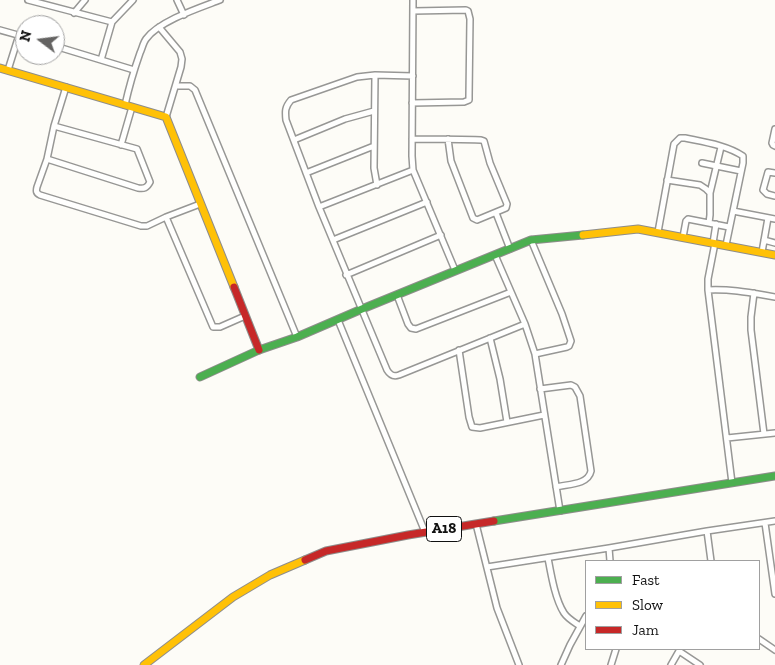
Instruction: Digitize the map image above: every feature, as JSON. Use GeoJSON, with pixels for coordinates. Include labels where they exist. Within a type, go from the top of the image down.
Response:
{"type":"FeatureCollection","features":[{"type":"Feature","properties":{"kind":"main road"},"geometry":{"type":"LineString","coordinates":[[4,69],[166,117],[259,350]]}},
{"type":"Feature","properties":{"kind":"main road"},"geometry":{"type":"LineString","coordinates":[[200,377],[259,350],[297,337],[531,240],[638,229],[775,255]]}},
{"type":"Feature","properties":{"kind":"main road","name":"A18"},"geometry":{"type":"LineString","coordinates":[[144,665],[233,597],[270,575],[326,551],[425,532],[775,476]]}},
{"type":"Feature","properties":{"kind":"street"},"geometry":{"type":"LineString","coordinates":[[28,0],[112,22]]}},
{"type":"Feature","properties":{"kind":"street"},"geometry":{"type":"LineString","coordinates":[[74,13],[85,0]]}},
{"type":"Feature","properties":{"kind":"street"},"geometry":{"type":"LineString","coordinates":[[101,60],[112,22],[133,0]]}},
{"type":"Feature","properties":{"kind":"street"},"geometry":{"type":"LineString","coordinates":[[177,0],[184,15]]}},
{"type":"Feature","properties":{"kind":"street"},"geometry":{"type":"LineString","coordinates":[[121,145],[134,70],[144,41],[159,27],[220,0]]}},
{"type":"Feature","properties":{"kind":"street"},"geometry":{"type":"LineString","coordinates":[[413,0],[413,170],[455,270]]}},
{"type":"Feature","properties":{"kind":"street"},"geometry":{"type":"LineString","coordinates":[[412,104],[467,102],[469,96],[470,19],[466,10],[413,10]]}},
{"type":"Feature","properties":{"kind":"street"},"geometry":{"type":"LineString","coordinates":[[159,27],[180,52],[182,59],[166,117]]}},
{"type":"Feature","properties":{"kind":"street"},"geometry":{"type":"LineString","coordinates":[[0,30],[15,34]]}},
{"type":"Feature","properties":{"kind":"street"},"geometry":{"type":"LineString","coordinates":[[4,69],[15,44]]}},
{"type":"Feature","properties":{"kind":"street"},"geometry":{"type":"LineString","coordinates":[[65,49],[134,70]]}},
{"type":"Feature","properties":{"kind":"street"},"geometry":{"type":"LineString","coordinates":[[413,76],[375,75],[357,77],[291,100],[286,106],[285,113],[319,207],[387,370],[390,374],[399,376],[525,324]]}},
{"type":"Feature","properties":{"kind":"street"},"geometry":{"type":"LineString","coordinates":[[375,75],[374,168],[376,185]]}},
{"type":"Feature","properties":{"kind":"street"},"geometry":{"type":"LineString","coordinates":[[176,86],[190,86],[195,90],[297,337]]}},
{"type":"Feature","properties":{"kind":"street"},"geometry":{"type":"LineString","coordinates":[[66,87],[36,190],[40,196],[141,226],[147,226],[200,204]]}},
{"type":"Feature","properties":{"kind":"street"},"geometry":{"type":"LineString","coordinates":[[294,140],[345,119],[374,111]]}},
{"type":"Feature","properties":{"kind":"street"},"geometry":{"type":"LineString","coordinates":[[46,159],[138,188],[143,189],[150,182],[137,149],[54,126]]}},
{"type":"Feature","properties":{"kind":"street"},"geometry":{"type":"LineString","coordinates":[[775,129],[772,142],[772,145],[775,146]]}},
{"type":"Feature","properties":{"kind":"street"},"geometry":{"type":"LineString","coordinates":[[658,232],[674,144],[680,138],[685,138],[721,146],[743,156],[726,246]]}},
{"type":"Feature","properties":{"kind":"street"},"geometry":{"type":"LineString","coordinates":[[412,139],[448,139],[481,140],[485,143],[490,162],[507,204],[506,208],[477,220],[473,218],[451,160],[448,139]]}},
{"type":"Feature","properties":{"kind":"street"},"geometry":{"type":"LineString","coordinates":[[306,173],[374,146]]}},
{"type":"Feature","properties":{"kind":"street"},"geometry":{"type":"LineString","coordinates":[[709,223],[710,193],[721,146]]}},
{"type":"Feature","properties":{"kind":"street"},"geometry":{"type":"LineString","coordinates":[[702,163],[741,172]]}},
{"type":"Feature","properties":{"kind":"street"},"geometry":{"type":"LineString","coordinates":[[319,207],[413,170]]}},
{"type":"Feature","properties":{"kind":"street"},"geometry":{"type":"LineString","coordinates":[[775,173],[768,172],[763,190],[766,194],[775,196]]}},
{"type":"Feature","properties":{"kind":"street"},"geometry":{"type":"LineString","coordinates":[[667,180],[700,185],[710,193]]}},
{"type":"Feature","properties":{"kind":"street"},"geometry":{"type":"LineString","coordinates":[[333,240],[427,202]]}},
{"type":"Feature","properties":{"kind":"street"},"geometry":{"type":"LineString","coordinates":[[733,211],[775,219]]}},
{"type":"Feature","properties":{"kind":"street"},"geometry":{"type":"LineString","coordinates":[[496,213],[510,249]]}},
{"type":"Feature","properties":{"kind":"street"},"geometry":{"type":"LineString","coordinates":[[166,217],[213,327],[220,327],[245,316]]}},
{"type":"Feature","properties":{"kind":"street"},"geometry":{"type":"LineString","coordinates":[[762,252],[768,218]]}},
{"type":"Feature","properties":{"kind":"street"},"geometry":{"type":"LineString","coordinates":[[683,237],[688,219],[730,227]]}},
{"type":"Feature","properties":{"kind":"street"},"geometry":{"type":"LineString","coordinates":[[716,224],[708,290],[732,483]]}},
{"type":"Feature","properties":{"kind":"street"},"geometry":{"type":"LineString","coordinates":[[346,275],[441,235]]}},
{"type":"Feature","properties":{"kind":"street"},"geometry":{"type":"LineString","coordinates":[[531,240],[562,314],[571,341],[567,347],[534,354]]}},
{"type":"Feature","properties":{"kind":"street"},"geometry":{"type":"LineString","coordinates":[[764,240],[775,243]]}},
{"type":"Feature","properties":{"kind":"street"},"geometry":{"type":"LineString","coordinates":[[495,255],[525,324],[534,354],[560,511]]}},
{"type":"Feature","properties":{"kind":"street"},"geometry":{"type":"LineString","coordinates":[[708,290],[726,289],[775,297]]}},
{"type":"Feature","properties":{"kind":"street"},"geometry":{"type":"LineString","coordinates":[[397,295],[408,324],[411,328],[416,329],[511,292]]}},
{"type":"Feature","properties":{"kind":"street"},"geometry":{"type":"LineString","coordinates":[[754,293],[751,330],[764,434]]}},
{"type":"Feature","properties":{"kind":"street"},"geometry":{"type":"LineString","coordinates":[[338,320],[425,532]]}},
{"type":"Feature","properties":{"kind":"street"},"geometry":{"type":"LineString","coordinates":[[490,338],[500,379],[507,422]]}},
{"type":"Feature","properties":{"kind":"street"},"geometry":{"type":"LineString","coordinates":[[459,350],[472,427],[480,428],[544,415]]}},
{"type":"Feature","properties":{"kind":"street"},"geometry":{"type":"LineString","coordinates":[[540,389],[571,385],[575,387],[580,396],[591,471],[590,476],[582,482],[556,487]]}},
{"type":"Feature","properties":{"kind":"street"},"geometry":{"type":"LineString","coordinates":[[727,438],[775,433]]}},
{"type":"Feature","properties":{"kind":"street"},"geometry":{"type":"LineString","coordinates":[[486,567],[775,521]]}},
{"type":"Feature","properties":{"kind":"street"},"geometry":{"type":"LineString","coordinates":[[765,523],[775,594]]}},
{"type":"Feature","properties":{"kind":"street"},"geometry":{"type":"LineString","coordinates":[[476,524],[497,608],[519,665]]}},
{"type":"Feature","properties":{"kind":"street"},"geometry":{"type":"LineString","coordinates":[[707,531],[711,560]]}},
{"type":"Feature","properties":{"kind":"street"},"geometry":{"type":"LineString","coordinates":[[608,548],[610,560]]}},
{"type":"Feature","properties":{"kind":"street"},"geometry":{"type":"LineString","coordinates":[[548,558],[560,605],[571,620],[580,626]]}},
{"type":"Feature","properties":{"kind":"street"},"geometry":{"type":"LineString","coordinates":[[561,665],[585,618]]}},
{"type":"Feature","properties":{"kind":"street"},"geometry":{"type":"LineString","coordinates":[[760,640],[775,650]]}},
{"type":"Feature","properties":{"kind":"street"},"geometry":{"type":"LineString","coordinates":[[611,665],[616,650]]}},
{"type":"Feature","properties":{"kind":"street"},"geometry":{"type":"LineString","coordinates":[[671,665],[678,650],[700,665]]}},
{"type":"Feature","properties":{"kind":"traffic: fast"},"geometry":{"type":"LineString","coordinates":[[200,377],[259,350],[297,337],[531,240],[583,235]]}},
{"type":"Feature","properties":{"kind":"traffic: fast"},"geometry":{"type":"LineString","coordinates":[[494,521],[775,476]]}},
{"type":"Feature","properties":{"kind":"traffic: slow"},"geometry":{"type":"LineString","coordinates":[[0,68],[166,117],[234,287]]}},
{"type":"Feature","properties":{"kind":"traffic: slow"},"geometry":{"type":"LineString","coordinates":[[583,235],[638,229],[775,255]]}},
{"type":"Feature","properties":{"kind":"traffic: slow"},"geometry":{"type":"LineString","coordinates":[[144,665],[233,597],[270,575],[305,560]]}},
{"type":"Feature","properties":{"kind":"traffic: jam"},"geometry":{"type":"LineString","coordinates":[[234,287],[259,350]]}},
{"type":"Feature","properties":{"kind":"traffic: jam"},"geometry":{"type":"LineString","coordinates":[[305,560],[326,551],[494,521]]}}]}
